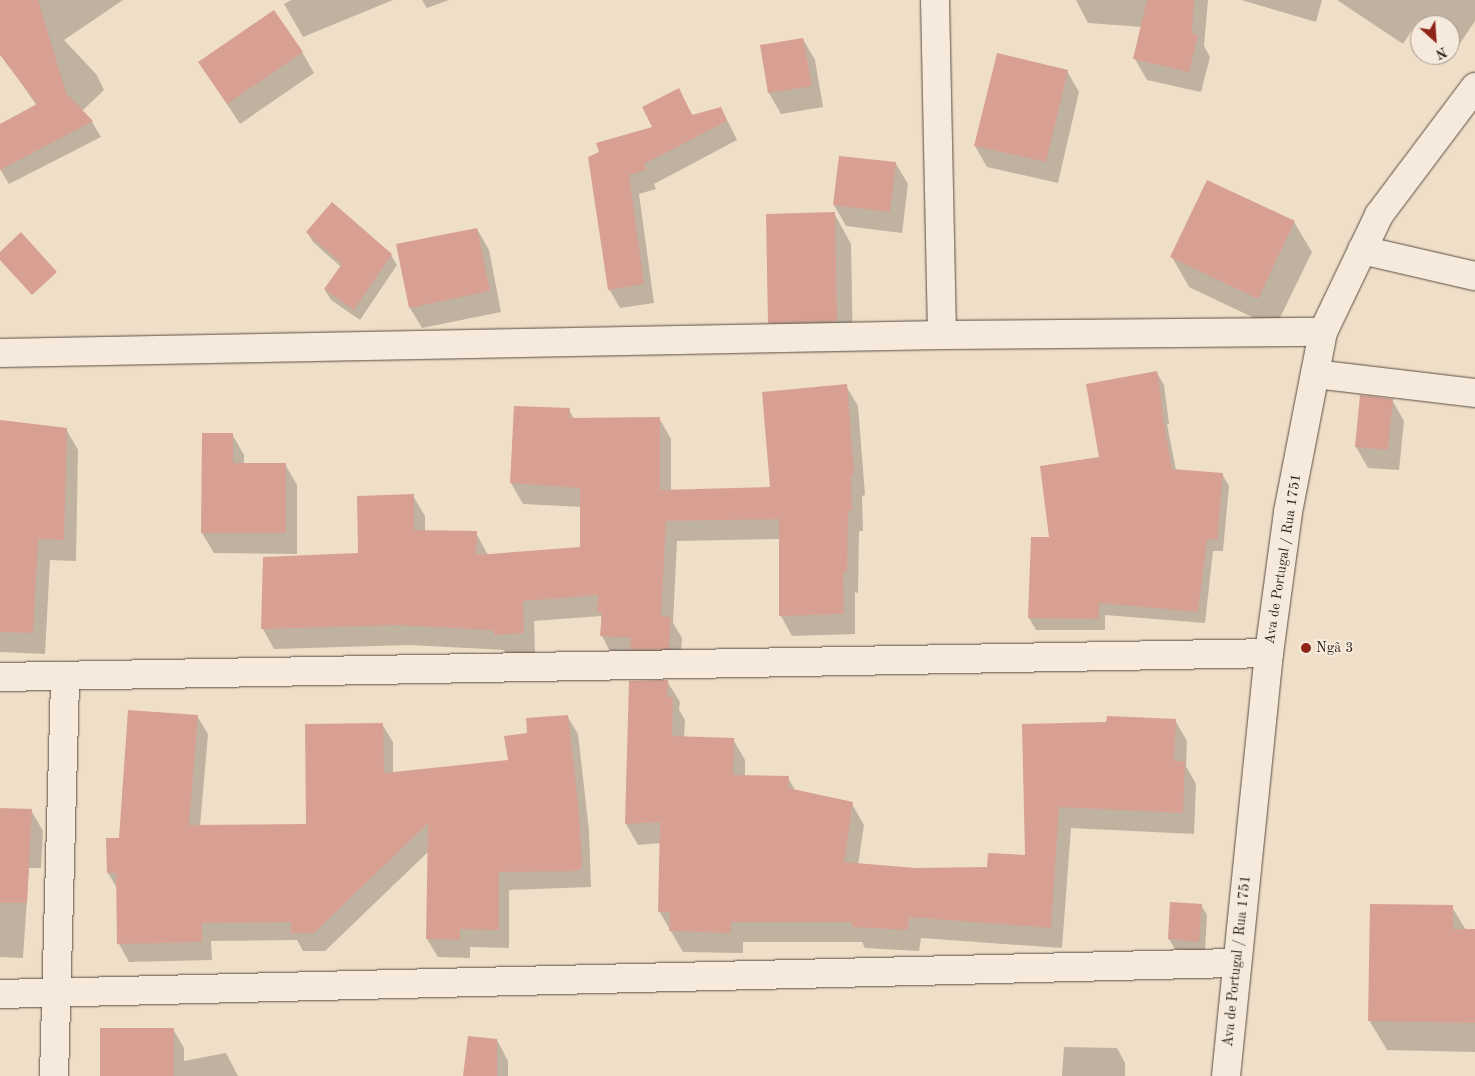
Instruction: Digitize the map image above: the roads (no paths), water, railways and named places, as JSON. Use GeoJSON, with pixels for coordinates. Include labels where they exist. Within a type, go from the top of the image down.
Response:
{"type":"FeatureCollection","features":[{"type":"Feature","properties":{"kind":"street"},"geometry":{"type":"LineString","coordinates":[[935,0],[942,335]]}},
{"type":"Feature","properties":{"kind":"street","name":"Ava de Portugal / Rua 1751"},"geometry":{"type":"LineString","coordinates":[[1226,1076],[1269,652],[1288,512],[1323,332],[1379,215],[1475,87]]}},
{"type":"Feature","properties":{"kind":"street"},"geometry":{"type":"LineString","coordinates":[[1362,250],[1475,276]]}},
{"type":"Feature","properties":{"kind":"street"},"geometry":{"type":"LineString","coordinates":[[0,353],[942,335],[1323,332]]}},
{"type":"Feature","properties":{"kind":"street"},"geometry":{"type":"LineString","coordinates":[[1315,374],[1475,393]]}},
{"type":"Feature","properties":{"kind":"street"},"geometry":{"type":"LineString","coordinates":[[0,677],[1269,652]]}},
{"type":"Feature","properties":{"kind":"street"},"geometry":{"type":"LineString","coordinates":[[54,1076],[65,676]]}},
{"type":"Feature","properties":{"kind":"street"},"geometry":{"type":"LineString","coordinates":[[0,994],[1237,964]]}},
{"type":"Feature","properties":{"kind":"place","name":"Ngã 3"},"geometry":{"type":"Point","coordinates":[1306,648]}}]}
